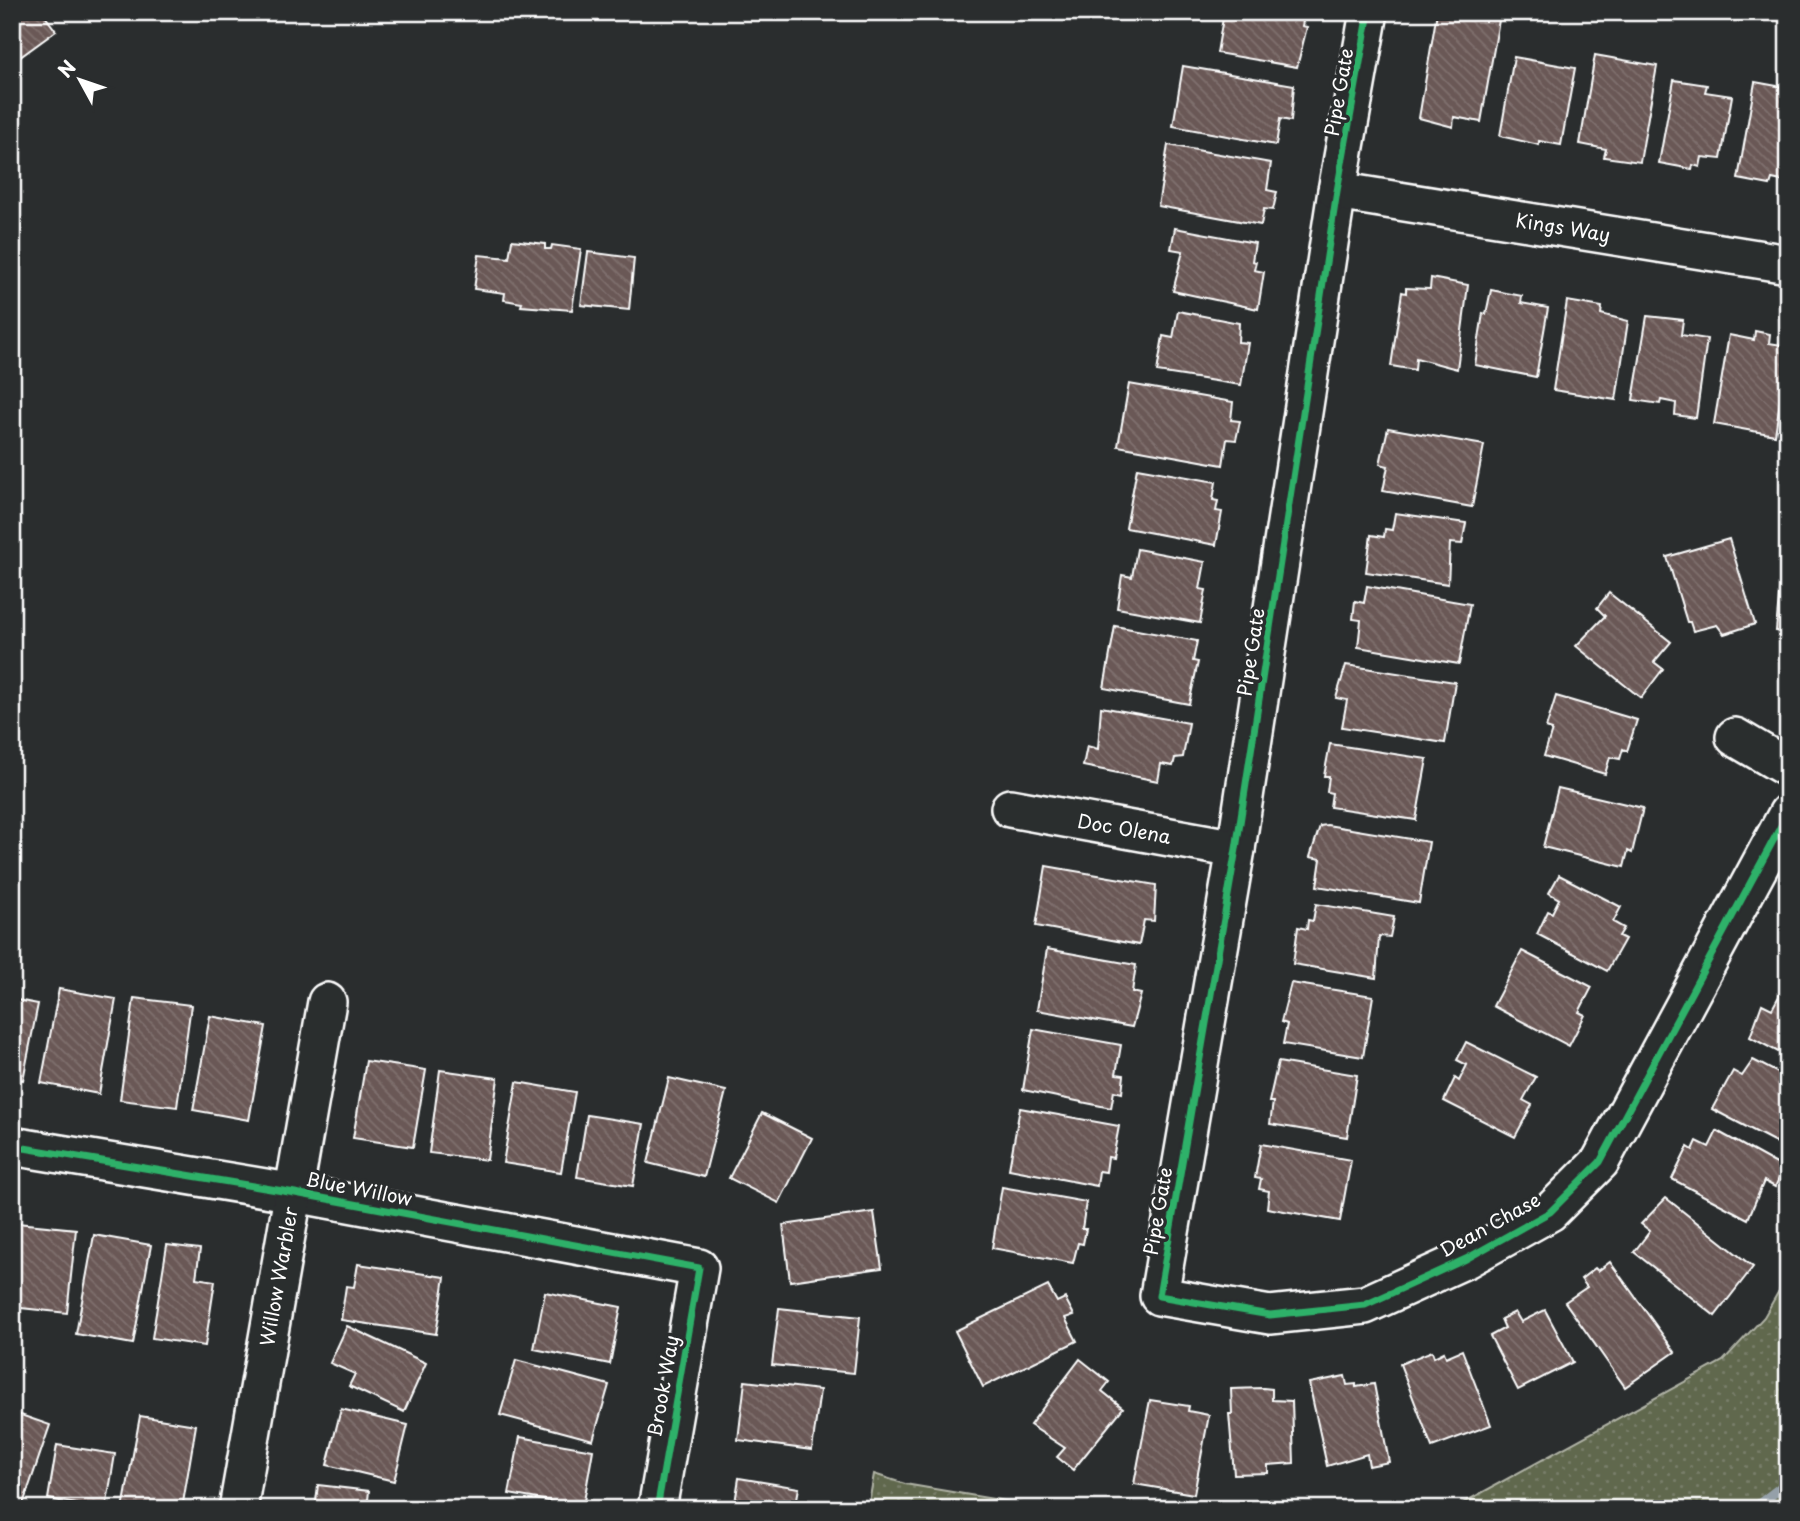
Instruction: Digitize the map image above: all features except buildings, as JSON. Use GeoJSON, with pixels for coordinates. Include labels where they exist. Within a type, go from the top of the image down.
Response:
{"type":"FeatureCollection","features":[{"type":"Feature","properties":{"kind":"street","name":"Pipe Gate"},"geometry":{"type":"LineString","coordinates":[[1159,1296],[1236,849],[1337,191],[1369,12]]}},
{"type":"Feature","properties":{"kind":"street","name":"Kings Way"},"geometry":{"type":"LineString","coordinates":[[1337,191],[1788,264]]}},
{"type":"Feature","properties":{"kind":"street"},"geometry":{"type":"LineString","coordinates":[[1735,737],[1788,768]]}},
{"type":"Feature","properties":{"kind":"street","name":"Doc Olena"},"geometry":{"type":"LineString","coordinates":[[1010,808],[1236,849]]}},
{"type":"Feature","properties":{"kind":"street","name":"Dean Chase"},"geometry":{"type":"LineString","coordinates":[[1159,1296],[1270,1315],[1365,1305],[1466,1259],[1550,1212],[1600,1162],[1788,813]]}},
{"type":"Feature","properties":{"kind":"street","name":"Willow Warbler"},"geometry":{"type":"LineString","coordinates":[[238,1509],[327,1002]]}},
{"type":"Feature","properties":{"kind":"street","name":"Blue Willow"},"geometry":{"type":"LineString","coordinates":[[12,1146],[295,1193],[699,1268]]}},
{"type":"Feature","properties":{"kind":"street","name":"Brook Way"},"geometry":{"type":"LineString","coordinates":[[657,1509],[699,1268]]}},
{"type":"Feature","properties":{"kind":"green space"},"geometry":{"type":"Polygon","coordinates":[[[1788,1275],[1788,1509],[1452,1509],[1723,1361],[1764,1317],[1788,1275]]]}},
{"type":"Feature","properties":{"kind":"green space"},"geometry":{"type":"Polygon","coordinates":[[[874,1474],[905,1484],[1053,1509],[868,1509],[874,1474]]]}},
{"type":"Feature","properties":{"kind":"waterway"},"geometry":{"type":"LineString","coordinates":[[1753,1509],[1788,1482]]}},
{"type":"Feature","properties":{"kind":"cycle path"},"geometry":{"type":"LineString","coordinates":[[1369,12],[1337,191],[1236,849],[1159,1296],[1270,1315],[1365,1305],[1466,1259],[1550,1212],[1600,1162],[1788,813]]}},
{"type":"Feature","properties":{"kind":"cycle path"},"geometry":{"type":"LineString","coordinates":[[12,1146],[295,1193],[699,1268],[657,1509]]}}]}
